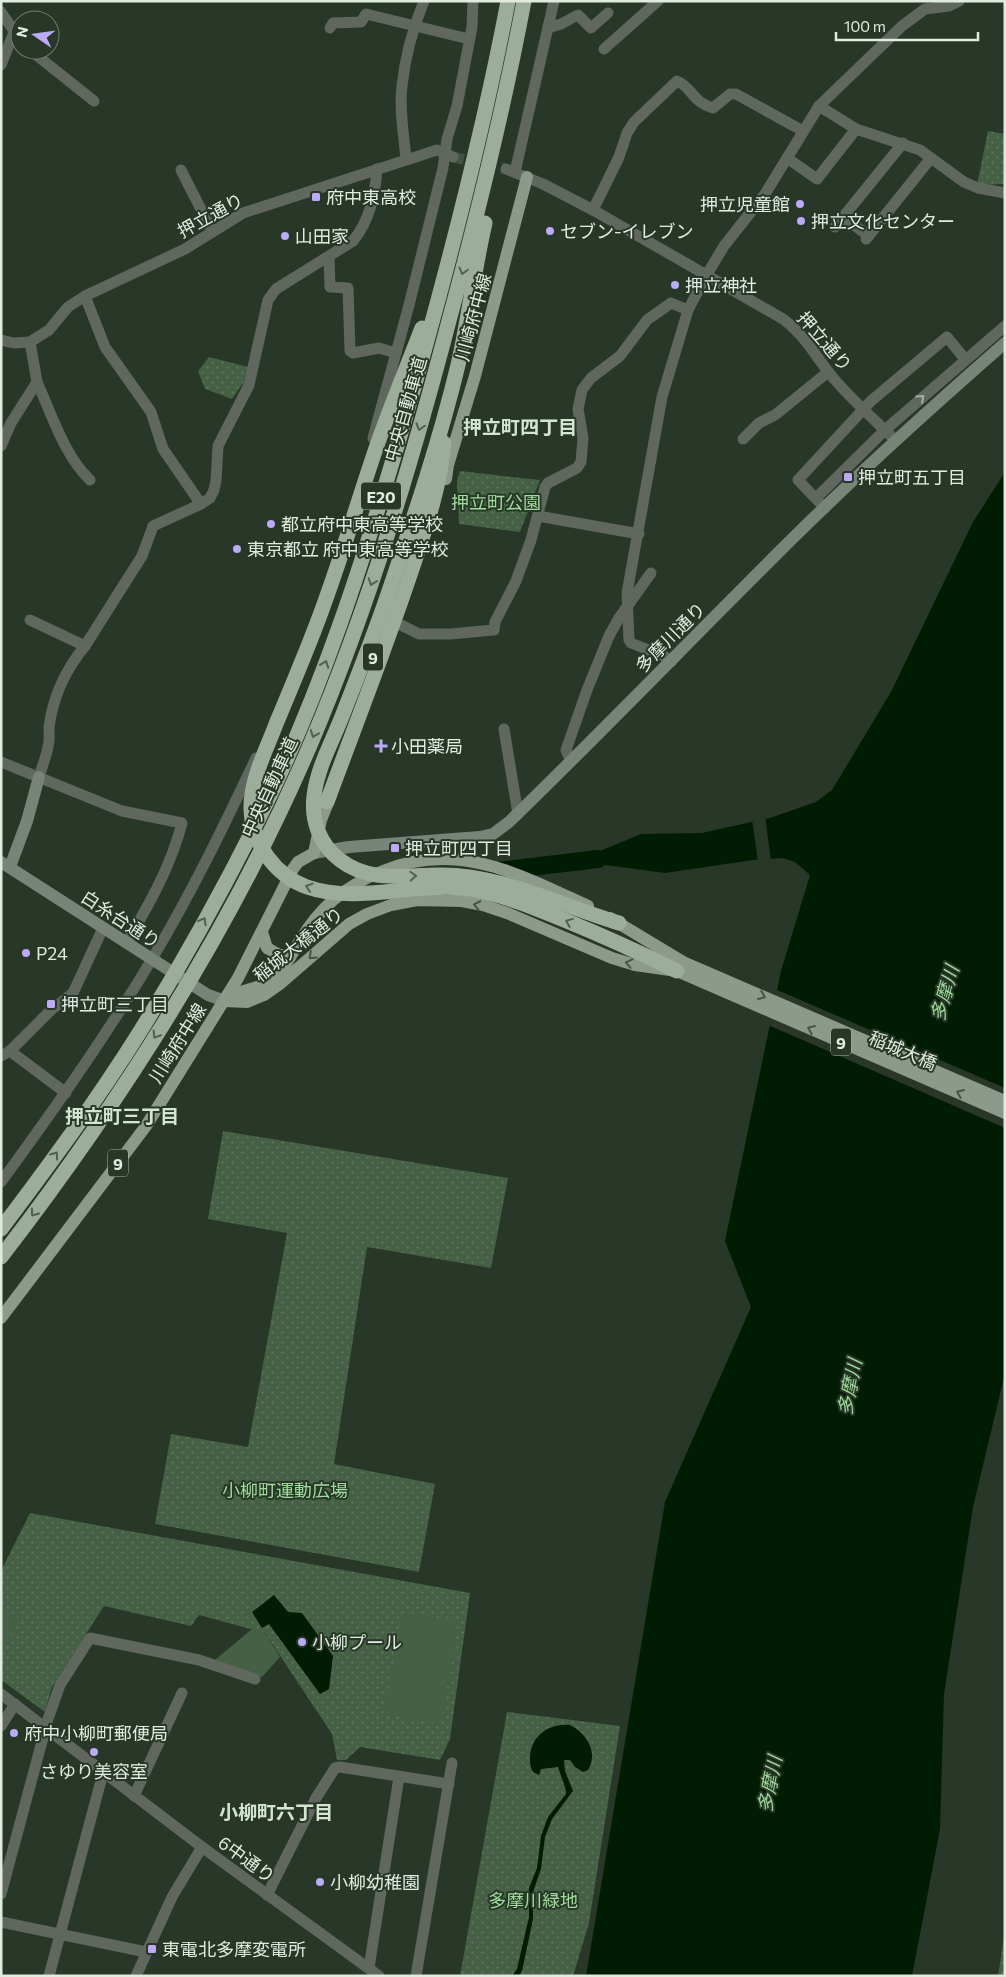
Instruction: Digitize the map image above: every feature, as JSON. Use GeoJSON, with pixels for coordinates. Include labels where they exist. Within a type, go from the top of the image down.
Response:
{"type":"FeatureCollection","features":[{"type":"Feature","properties":{"kind":"highway"},"geometry":{"type":"LineString","coordinates":[[501,1],[436,277],[422,327],[373,458],[315,629],[263,758],[252,794],[251,809],[255,830],[265,852],[274,865],[297,883],[323,891],[358,893],[462,888],[486,893],[541,911],[632,949],[680,966]]}},
{"type":"Feature","properties":{"kind":"highway","name":"中央自動車道"},"geometry":{"type":"LineString","coordinates":[[1,1229],[92,1104],[140,1032],[180,964],[260,817],[295,739],[322,671],[364,552],[420,366],[458,226],[508,1]]}},
{"type":"Feature","properties":{"kind":"highway","name":"中央自動車道"},"geometry":{"type":"LineString","coordinates":[[1,1257],[21,1232],[108,1109],[182,994],[272,828],[310,746],[364,607],[409,466],[473,230],[524,1]]}},
{"type":"Feature","properties":{"kind":"highway"},"geometry":{"type":"LineString","coordinates":[[531,1],[527,30],[483,233],[468,316],[446,413],[421,496],[373,640],[319,773],[314,797],[314,820],[323,841],[331,852],[339,860],[359,872],[381,876],[437,874],[488,880],[566,904],[619,924]]}},
{"type":"Feature","properties":{"kind":"highway"},"geometry":{"type":"LineString","coordinates":[[327,802],[396,617],[436,494],[440,474],[446,413]]}},
{"type":"Feature","properties":{"kind":"main road","name":"川崎府中線"},"geometry":{"type":"LineString","coordinates":[[314,853],[320,820],[327,802],[348,764],[422,563],[445,484],[448,465],[475,376],[527,177]]}},
{"type":"Feature","properties":{"kind":"main road","name":"川崎府中線"},"geometry":{"type":"LineString","coordinates":[[314,853],[311,838],[311,818],[323,775],[381,639],[430,493],[448,465]]}},
{"type":"Feature","properties":{"kind":"main road"},"geometry":{"type":"LineString","coordinates":[[409,559],[422,563]]}},
{"type":"Feature","properties":{"kind":"main road","name":"川崎府中線"},"geometry":{"type":"LineString","coordinates":[[1,1318],[146,1126],[225,1000],[262,932],[293,869],[298,862],[314,853]]}},
{"type":"Feature","properties":{"kind":"main road","name":"稲城大橋通り"},"geometry":{"type":"LineString","coordinates":[[225,1000],[238,993],[260,987],[278,974],[313,922],[331,902],[357,883],[392,867],[434,859],[459,858],[481,862],[523,876],[601,912],[680,966]]}},
{"type":"Feature","properties":{"kind":"main road","name":"稲城大橋通り"},"geometry":{"type":"LineString","coordinates":[[225,1000],[246,1002],[270,992],[349,924],[367,914],[392,905],[417,900],[483,905],[624,962],[680,966]]}},
{"type":"Feature","properties":{"kind":"main road"},"geometry":{"type":"LineString","coordinates":[[262,932],[267,948],[279,955],[291,956]]}},
{"type":"Feature","properties":{"kind":"main road","name":"稲城大橋"},"geometry":{"type":"LineString","coordinates":[[680,966],[1005,1101]]}},
{"type":"Feature","properties":{"kind":"main road","name":"稲城大橋"},"geometry":{"type":"LineString","coordinates":[[680,966],[1005,1113]]}},
{"type":"Feature","properties":{"kind":"street"},"geometry":{"type":"LineString","coordinates":[[406,159],[401,109],[401,87],[414,27],[424,1]]}},
{"type":"Feature","properties":{"kind":"street"},"geometry":{"type":"LineString","coordinates":[[1,1182],[66,1093],[152,960],[217,840],[268,733],[312,622],[355,498],[396,354],[443,168],[449,155],[447,139],[457,106],[472,27],[473,1]]}},
{"type":"Feature","properties":{"kind":"street"},"geometry":{"type":"LineString","coordinates":[[554,1],[548,28],[578,15],[591,28],[608,13]]}},
{"type":"Feature","properties":{"kind":"street"},"geometry":{"type":"LineString","coordinates":[[604,48],[658,1]]}},
{"type":"Feature","properties":{"kind":"street"},"geometry":{"type":"LineString","coordinates":[[671,662],[664,656],[632,643],[630,640],[627,593],[662,397],[688,310],[724,246],[765,194],[819,106],[902,26],[925,9],[949,6],[959,1]]}},
{"type":"Feature","properties":{"kind":"street"},"geometry":{"type":"LineString","coordinates":[[1,12],[10,26]]}},
{"type":"Feature","properties":{"kind":"street"},"geometry":{"type":"LineString","coordinates":[[330,28],[333,23],[361,22],[366,14],[469,39]]}},
{"type":"Feature","properties":{"kind":"street","name":"押立通り"},"geometry":{"type":"LineString","coordinates":[[548,28],[510,170],[593,210],[783,319],[794,328],[816,353],[828,372],[894,440]]}},
{"type":"Feature","properties":{"kind":"street"},"geometry":{"type":"LineString","coordinates":[[1,65],[10,49]]}},
{"type":"Feature","properties":{"kind":"street"},"geometry":{"type":"LineString","coordinates":[[43,60],[94,101]]}},
{"type":"Feature","properties":{"kind":"street"},"geometry":{"type":"LineString","coordinates":[[593,210],[620,157],[627,133],[634,122],[677,81],[682,83],[703,105],[713,108],[730,94],[736,94],[803,131]]}},
{"type":"Feature","properties":{"kind":"street"},"geometry":{"type":"LineString","coordinates":[[819,106],[856,129],[920,150],[964,182],[978,188],[1005,193]]}},
{"type":"Feature","properties":{"kind":"street"},"geometry":{"type":"LineString","coordinates":[[788,158],[817,180],[856,129]]}},
{"type":"Feature","properties":{"kind":"street"},"geometry":{"type":"LineString","coordinates":[[835,227],[903,143]]}},
{"type":"Feature","properties":{"kind":"street","name":"押立通り"},"geometry":{"type":"LineString","coordinates":[[30,342],[49,330],[68,306],[85,296],[185,249],[243,213],[437,150],[449,155]]}},
{"type":"Feature","properties":{"kind":"street"},"geometry":{"type":"LineString","coordinates":[[843,217],[867,237],[931,158]]}},
{"type":"Feature","properties":{"kind":"street"},"geometry":{"type":"LineString","coordinates":[[181,170],[212,231]]}},
{"type":"Feature","properties":{"kind":"street"},"geometry":{"type":"LineString","coordinates":[[6,864],[30,813],[48,746],[50,726],[62,680],[142,556],[153,526],[210,498],[216,481],[218,446],[249,385],[268,300],[276,289],[353,241],[361,231],[371,209],[376,170]]}},
{"type":"Feature","properties":{"kind":"street"},"geometry":{"type":"LineString","coordinates":[[329,257],[330,288],[348,288],[350,351],[353,353],[379,348],[396,354]]}},
{"type":"Feature","properties":{"kind":"street"},"geometry":{"type":"LineString","coordinates":[[85,296],[105,347],[151,412],[164,449],[201,504]]}},
{"type":"Feature","properties":{"kind":"street"},"geometry":{"type":"LineString","coordinates":[[401,624],[419,634],[450,634],[494,630],[495,622],[516,581],[532,540],[545,487],[548,483],[577,468],[581,462],[583,438],[578,409],[582,390],[591,378],[620,356],[647,320],[671,303],[688,310]]}},
{"type":"Feature","properties":{"kind":"street"},"geometry":{"type":"LineString","coordinates":[[816,498],[885,430],[1005,326]]}},
{"type":"Feature","properties":{"kind":"street"},"geometry":{"type":"LineString","coordinates":[[825,508],[798,480],[864,408],[947,337],[965,359]]}},
{"type":"Feature","properties":{"kind":"street"},"geometry":{"type":"LineString","coordinates":[[1,340],[14,344],[30,342],[37,382],[70,456],[79,470],[90,480]]}},
{"type":"Feature","properties":{"kind":"street","name":"多摩川通り"},"geometry":{"type":"LineString","coordinates":[[314,853],[350,847],[486,836],[497,832],[571,762],[894,440],[1005,343]]}},
{"type":"Feature","properties":{"kind":"street"},"geometry":{"type":"LineString","coordinates":[[743,439],[759,423],[775,415],[828,372]]}},
{"type":"Feature","properties":{"kind":"street"},"geometry":{"type":"LineString","coordinates":[[1,446],[6,420],[37,382]]}},
{"type":"Feature","properties":{"kind":"street"},"geometry":{"type":"LineString","coordinates":[[538,516],[639,534]]}},
{"type":"Feature","properties":{"kind":"street"},"geometry":{"type":"LineString","coordinates":[[571,762],[566,750],[583,700],[609,636],[627,606],[651,573]]}},
{"type":"Feature","properties":{"kind":"street"},"geometry":{"type":"LineString","coordinates":[[30,620],[85,646]]}},
{"type":"Feature","properties":{"kind":"street"},"geometry":{"type":"LineString","coordinates":[[504,729],[518,814]]}},
{"type":"Feature","properties":{"kind":"street"},"geometry":{"type":"LineString","coordinates":[[1,762],[122,811],[182,823],[175,851],[126,943]]}},
{"type":"Feature","properties":{"kind":"street","name":"白糸台通り"},"geometry":{"type":"LineString","coordinates":[[6,864],[208,995],[225,1000]]}},
{"type":"Feature","properties":{"kind":"street"},"geometry":{"type":"LineString","coordinates":[[66,1093],[6,1053],[51,1010],[72,993],[103,928]]}},
{"type":"Feature","properties":{"kind":"street"},"geometry":{"type":"LineString","coordinates":[[1,1894],[45,1728],[60,1686],[90,1638],[200,1660],[255,1679]]}},
{"type":"Feature","properties":{"kind":"street"},"geometry":{"type":"LineString","coordinates":[[134,1796],[182,1693]]}},
{"type":"Feature","properties":{"kind":"street","name":"6中通り"},"geometry":{"type":"LineString","coordinates":[[1,1694],[202,1847],[379,1976]]}},
{"type":"Feature","properties":{"kind":"street"},"geometry":{"type":"LineString","coordinates":[[1,1726],[15,1704]]}},
{"type":"Feature","properties":{"kind":"street"},"geometry":{"type":"LineString","coordinates":[[416,1976],[452,1763]]}},
{"type":"Feature","properties":{"kind":"street"},"geometry":{"type":"LineString","coordinates":[[267,1895],[316,1798],[335,1768],[449,1784]]}},
{"type":"Feature","properties":{"kind":"street"},"geometry":{"type":"LineString","coordinates":[[49,1976],[103,1773]]}},
{"type":"Feature","properties":{"kind":"street"},"geometry":{"type":"LineString","coordinates":[[369,1968],[399,1777]]}},
{"type":"Feature","properties":{"kind":"street"},"geometry":{"type":"LineString","coordinates":[[135,1974],[172,1897],[202,1847]]}},
{"type":"Feature","properties":{"kind":"street"},"geometry":{"type":"LineString","coordinates":[[1,1922],[146,1952]]}},
{"type":"Feature","properties":{"kind":"green space"},"geometry":{"type":"Polygon","coordinates":[[[988,131],[1005,134],[1005,184],[977,185],[988,131]]]}},
{"type":"Feature","properties":{"kind":"green space"},"geometry":{"type":"Polygon","coordinates":[[[209,357],[248,367],[244,382],[232,399],[205,389],[198,371],[209,357]]]}},
{"type":"Feature","properties":{"kind":"green space","name":"押立町公園"},"geometry":{"type":"Polygon","coordinates":[[[460,471],[540,480],[520,532],[459,524],[457,481],[460,471]]]}},
{"type":"Feature","properties":{"kind":"green space","name":"小柳町運動広場"},"geometry":{"type":"Polygon","coordinates":[[[223,1131],[508,1178],[491,1268],[367,1247],[334,1464],[435,1484],[419,1572],[155,1524],[171,1434],[248,1447],[287,1233],[208,1219],[223,1131]]]}},
{"type":"Feature","properties":{"kind":"green space"},"geometry":{"type":"Polygon","coordinates":[[[30,1513],[470,1593],[450,1739],[440,1760],[360,1747],[346,1760],[337,1760],[332,1734],[265,1633],[199,1615],[191,1626],[104,1606],[52,1687],[45,1712],[1,1680],[1,1571],[30,1513]]]}},
{"type":"Feature","properties":{"kind":"green space"},"geometry":{"type":"Polygon","coordinates":[[[1,1609],[20,1619],[1,1654],[1,1609]]]}},
{"type":"Feature","properties":{"kind":"green space"},"geometry":{"type":"Polygon","coordinates":[[[403,1613],[458,1621],[441,1724],[383,1714],[403,1613]]]}},
{"type":"Feature","properties":{"kind":"green space"},"geometry":{"type":"Polygon","coordinates":[[[252,1629],[265,1633],[280,1657],[262,1677],[215,1660],[252,1629]]]}},
{"type":"Feature","properties":{"kind":"green space","name":"多摩川緑地"},"geometry":{"type":"Polygon","coordinates":[[[507,1712],[620,1726],[589,1923],[573,1976],[460,1976],[507,1712]]]}},
{"type":"Feature","properties":{"kind":"green space"},"geometry":{"type":"Polygon","coordinates":[[[1005,1930],[1005,1976],[998,1976],[1005,1930]]]}},
{"type":"Feature","properties":{"kind":"water","name":"多摩川"},"geometry":{"type":"Polygon","coordinates":[[[1005,472],[1005,1373],[973,1507],[944,1694],[940,1829],[912,1976],[586,1976],[665,1502],[751,1307],[725,1241],[781,971],[810,875],[795,862],[783,858],[753,860],[665,873],[576,861],[641,834],[702,833],[770,818],[816,802],[832,790],[891,692],[973,522],[1005,472]]]}},
{"type":"Feature","properties":{"kind":"water","name":"小柳プール"},"geometry":{"type":"Polygon","coordinates":[[[274,1595],[288,1612],[302,1613],[333,1656],[329,1689],[320,1694],[269,1624],[262,1628],[252,1612],[274,1595]]]}},
{"type":"Feature","properties":{"kind":"water"},"geometry":{"type":"Polygon","coordinates":[[[570,1725],[586,1738],[591,1750],[591,1763],[588,1770],[583,1772],[575,1767],[570,1760],[564,1760],[565,1771],[573,1791],[552,1819],[545,1837],[541,1869],[533,1892],[533,1919],[522,1971],[519,1976],[512,1976],[517,1969],[529,1917],[529,1888],[537,1868],[541,1836],[548,1817],[566,1794],[558,1767],[541,1769],[539,1775],[533,1772],[530,1763],[531,1749],[538,1737],[549,1728],[570,1725]]]}},
{"type":"Feature","properties":{"kind":"pier"},"geometry":{"type":"Polygon","coordinates":[[[765,816],[771,861],[758,862],[752,819],[765,816]]]}},
{"type":"Feature","properties":{"kind":"pier"},"geometry":{"type":"Polygon","coordinates":[[[775,989],[1005,1088],[1005,1128],[768,1025],[775,989]]]}},
{"type":"Feature","properties":{"kind":"waterway"},"geometry":{"type":"LineString","coordinates":[[497,871],[598,859]]}},
{"type":"Feature","properties":{"kind":"tunnel"},"geometry":{"type":"LineString","coordinates":[[453,157],[506,169]]}},
{"type":"Feature","properties":{"kind":"place","name":"府中東高校"},"geometry":{"type":"Point","coordinates":[316,197]}},
{"type":"Feature","properties":{"kind":"place","name":"押立児童館"},"geometry":{"type":"Point","coordinates":[800,204]}},
{"type":"Feature","properties":{"kind":"place","name":"押立文化センター"},"geometry":{"type":"Point","coordinates":[801,221]}},
{"type":"Feature","properties":{"kind":"place","name":"セブン-イレブン"},"geometry":{"type":"Point","coordinates":[550,231]}},
{"type":"Feature","properties":{"kind":"place","name":"山田家"},"geometry":{"type":"Point","coordinates":[285,236]}},
{"type":"Feature","properties":{"kind":"place","name":"押立神社"},"geometry":{"type":"Point","coordinates":[675,285]}},
{"type":"Feature","properties":{"kind":"place","name":"押立町五丁目"},"geometry":{"type":"Point","coordinates":[848,477]}},
{"type":"Feature","properties":{"kind":"place","name":"都立府中東高等学校"},"geometry":{"type":"Point","coordinates":[271,524]}},
{"type":"Feature","properties":{"kind":"place","name":"東京都立 府中東高等学校"},"geometry":{"type":"Point","coordinates":[237,549]}},
{"type":"Feature","properties":{"kind":"place","name":"小田薬局"},"geometry":{"type":"Point","coordinates":[381,746]}},
{"type":"Feature","properties":{"kind":"place","name":"押立町四丁目"},"geometry":{"type":"Point","coordinates":[395,848]}},
{"type":"Feature","properties":{"kind":"place","name":"P24"},"geometry":{"type":"Point","coordinates":[26,953]}},
{"type":"Feature","properties":{"kind":"place","name":"押立町三丁目"},"geometry":{"type":"Point","coordinates":[51,1004]}},
{"type":"Feature","properties":{"kind":"place","name":"小柳プール"},"geometry":{"type":"Point","coordinates":[302,1642]}},
{"type":"Feature","properties":{"kind":"place","name":"府中小柳町郵便局"},"geometry":{"type":"Point","coordinates":[14,1733]}},
{"type":"Feature","properties":{"kind":"place","name":"さゆり美容室"},"geometry":{"type":"Point","coordinates":[94,1752]}},
{"type":"Feature","properties":{"kind":"place","name":"小柳幼稚園"},"geometry":{"type":"Point","coordinates":[320,1882]}},
{"type":"Feature","properties":{"kind":"place","name":"東電北多摩変電所"},"geometry":{"type":"Point","coordinates":[152,1949]}},
{"type":"Feature","properties":{"kind":"district","name":"押立町四丁目"},"geometry":{"type":"Point","coordinates":[520,426]}},
{"type":"Feature","properties":{"kind":"district","name":"押立町三丁目"},"geometry":{"type":"Point","coordinates":[122,1115]}},
{"type":"Feature","properties":{"kind":"district","name":"小柳町六丁目"},"geometry":{"type":"Point","coordinates":[276,1811]}}]}
